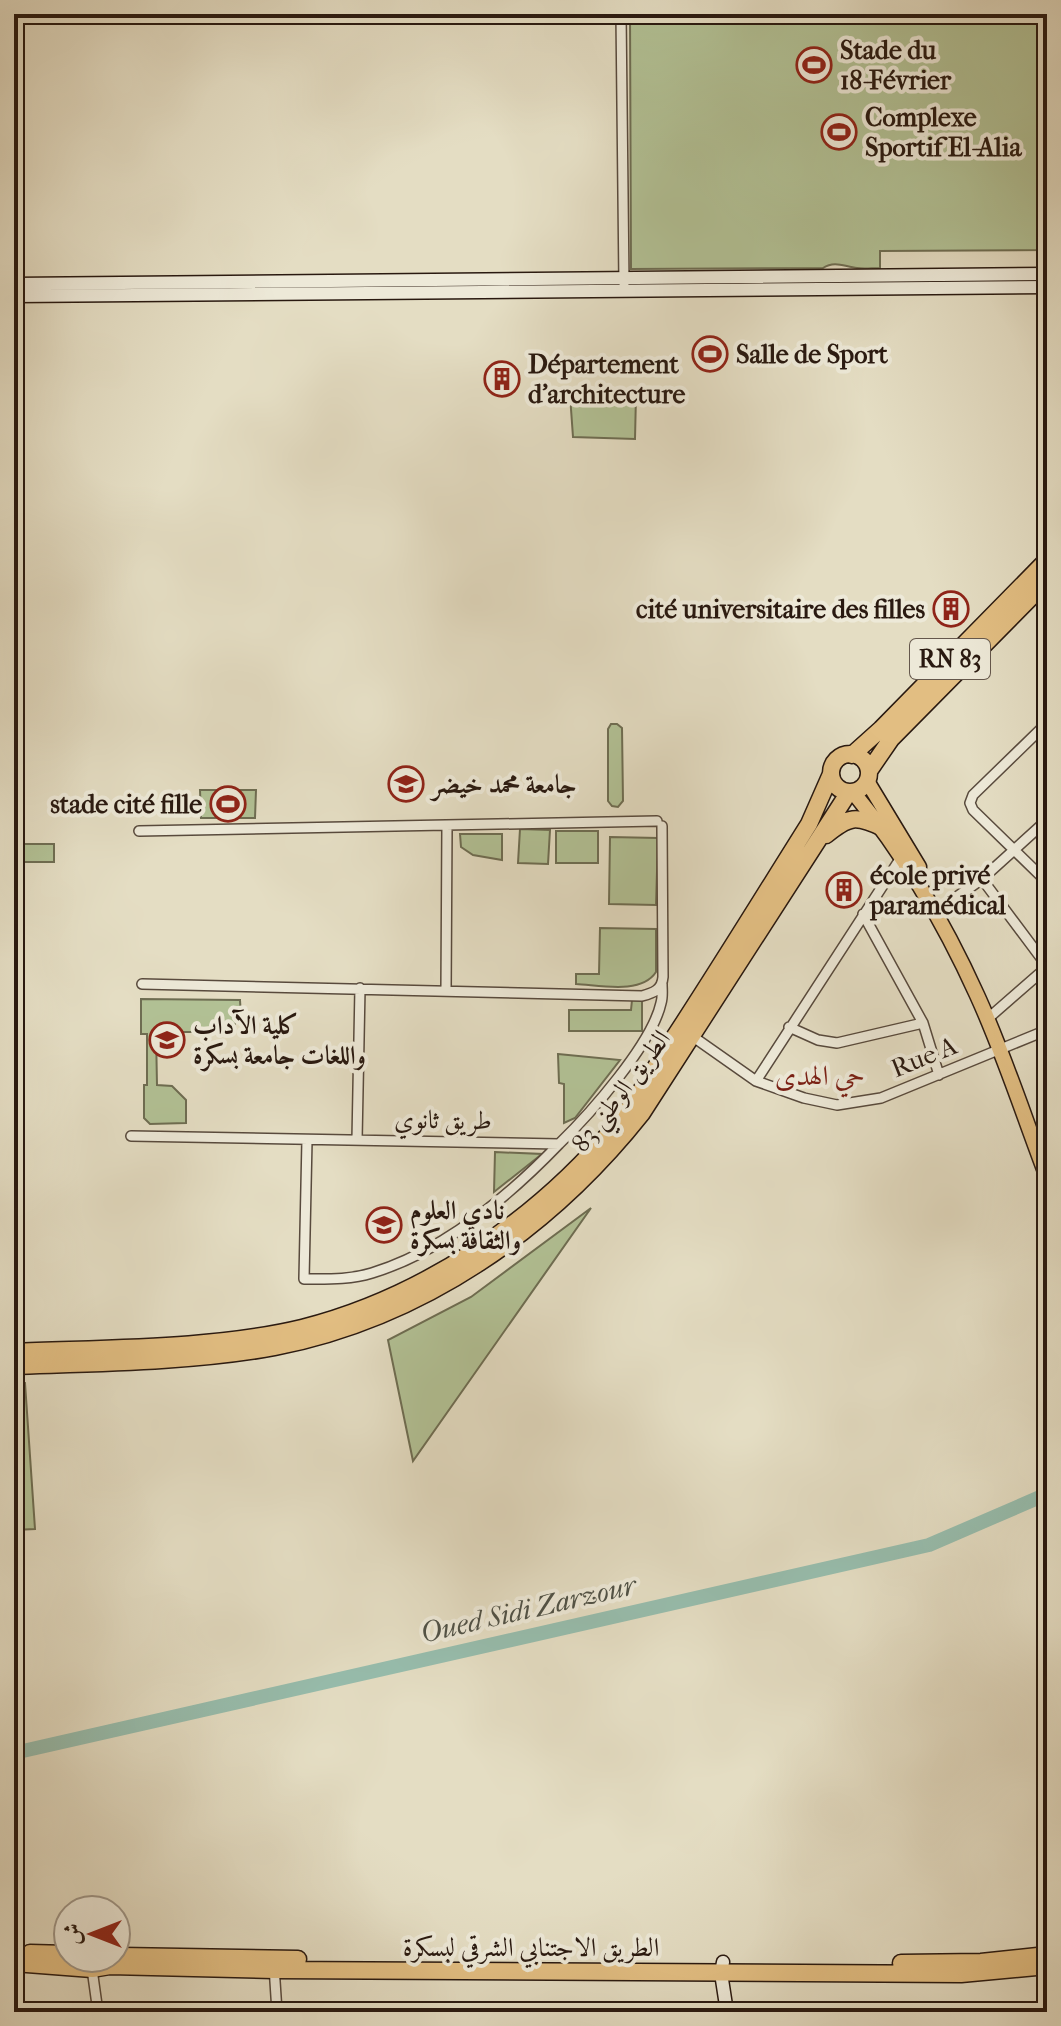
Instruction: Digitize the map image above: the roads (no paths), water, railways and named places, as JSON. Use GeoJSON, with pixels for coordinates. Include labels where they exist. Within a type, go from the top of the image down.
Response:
{"type":"FeatureCollection","features":[{"type":"Feature","properties":{"kind":"highway","name":"RN 83"},"geometry":{"type":"LineString","coordinates":[[852,755],[1047,560]]}},
{"type":"Feature","properties":{"kind":"highway","name":"RN 83"},"geometry":{"type":"LineString","coordinates":[[868,776],[891,739],[1044,590]]}},
{"type":"Feature","properties":{"kind":"highway"},"geometry":{"type":"LineString","coordinates":[[852,755],[865,761],[868,776],[861,789],[851,792],[839,789],[831,774],[839,758],[852,755]]}},
{"type":"Feature","properties":{"kind":"highway","name":"الطريق الوطني 83"},"geometry":{"type":"LineString","coordinates":[[14,1352],[221,1341],[301,1328],[356,1311],[421,1283],[486,1243],[558,1187],[618,1123],[809,824],[831,774]]}},
{"type":"Feature","properties":{"kind":"highway","name":"الطريق الوطني 83"},"geometry":{"type":"LineString","coordinates":[[14,1366],[253,1350],[324,1336],[391,1312],[459,1276],[497,1251],[555,1206],[612,1151],[642,1113],[851,792]]}},
{"type":"Feature","properties":{"kind":"highway"},"geometry":{"type":"LineString","coordinates":[[818,842],[842,822],[851,819],[864,819],[883,828]]}},
{"type":"Feature","properties":{"kind":"highway"},"geometry":{"type":"LineString","coordinates":[[14,1952],[52,1953]]}},
{"type":"Feature","properties":{"kind":"highway","name":"الطريق الاجتنابي الشرقي لبسكرة"},"geometry":{"type":"LineString","coordinates":[[722,1967],[981,1962],[1047,1955]]}},
{"type":"Feature","properties":{"kind":"highway","name":"الطريق الاجتنابي الشرقي لبسكرة"},"geometry":{"type":"LineString","coordinates":[[132,1957],[274,1964]]}},
{"type":"Feature","properties":{"kind":"highway","name":"الطريق الاجتنابي الشرقي لبسكرة"},"geometry":{"type":"LineString","coordinates":[[14,1963],[52,1963]]}},
{"type":"Feature","properties":{"kind":"highway","name":"الطريق الاجتنابي الشرقي لبسكرة"},"geometry":{"type":"LineString","coordinates":[[132,1966],[722,1967],[961,1974],[1047,1966]]}},
{"type":"Feature","properties":{"kind":"main road"},"geometry":{"type":"LineString","coordinates":[[14,296],[1047,274]]}},
{"type":"Feature","properties":{"kind":"main road"},"geometry":{"type":"LineString","coordinates":[[14,284],[1047,287]]}},
{"type":"Feature","properties":{"kind":"main road"},"geometry":{"type":"LineString","coordinates":[[868,776],[972,966],[992,1015],[1047,1177]]}},
{"type":"Feature","properties":{"kind":"main road"},"geometry":{"type":"LineString","coordinates":[[851,792],[883,828],[902,856],[958,956],[1002,1049],[1047,1160]]}},
{"type":"Feature","properties":{"kind":"main road"},"geometry":{"type":"LineString","coordinates":[[722,1967],[727,2012]]}},
{"type":"Feature","properties":{"kind":"street"},"geometry":{"type":"LineString","coordinates":[[621,14],[624,285]]}},
{"type":"Feature","properties":{"kind":"street"},"geometry":{"type":"LineString","coordinates":[[1047,723],[970,800],[971,808],[1047,882]]}},
{"type":"Feature","properties":{"kind":"street"},"geometry":{"type":"LineString","coordinates":[[941,908],[982,879],[1047,820]]}},
{"type":"Feature","properties":{"kind":"street"},"geometry":{"type":"LineString","coordinates":[[139,831],[660,824],[662,984],[661,1003],[651,1028],[594,1109],[511,1189],[464,1226],[410,1259],[357,1276],[304,1279],[307,1140]]}},
{"type":"Feature","properties":{"kind":"street"},"geometry":{"type":"LineString","coordinates":[[446,991],[447,825]]}},
{"type":"Feature","properties":{"kind":"street"},"geometry":{"type":"LineString","coordinates":[[756,1081],[902,856]]}},
{"type":"Feature","properties":{"kind":"street"},"geometry":{"type":"LineString","coordinates":[[982,879],[1047,966],[992,1015]]}},
{"type":"Feature","properties":{"kind":"street"},"geometry":{"type":"LineString","coordinates":[[863,914],[923,1023],[939,1075]]}},
{"type":"Feature","properties":{"kind":"street"},"geometry":{"type":"LineString","coordinates":[[142,984],[642,996],[655,992],[662,984]]}},
{"type":"Feature","properties":{"kind":"street"},"geometry":{"type":"LineString","coordinates":[[357,1140],[360,988]]}},
{"type":"Feature","properties":{"kind":"street"},"geometry":{"type":"LineString","coordinates":[[789,1027],[818,1040],[837,1043],[923,1023]]}},
{"type":"Feature","properties":{"kind":"street","name":"Rue A"},"geometry":{"type":"LineString","coordinates":[[692,1036],[756,1081],[804,1098],[837,1105],[881,1098],[1047,1030]]}},
{"type":"Feature","properties":{"kind":"street","name":"طريق ثانوي"},"geometry":{"type":"LineString","coordinates":[[131,1136],[559,1144]]}},
{"type":"Feature","properties":{"kind":"street"},"geometry":{"type":"LineString","coordinates":[[274,1964],[277,2012]]}},
{"type":"Feature","properties":{"kind":"street"},"geometry":{"type":"LineString","coordinates":[[94,1974],[98,2012]]}},
{"type":"Feature","properties":{"kind":"waterway","name":"Oued Sidi Zarzour"},"geometry":{"type":"LineString","coordinates":[[14,1753],[929,1545],[1047,1494]]}},
{"type":"Feature","properties":{"kind":"place","name":"Stade du 18-Février"},"geometry":{"type":"Point","coordinates":[814,65]}},
{"type":"Feature","properties":{"kind":"place","name":"Complexe Sportif El-Alia"},"geometry":{"type":"Point","coordinates":[839,132]}},
{"type":"Feature","properties":{"kind":"place","name":"Salle de Sport"},"geometry":{"type":"Point","coordinates":[710,354]}},
{"type":"Feature","properties":{"kind":"place","name":"Département d'architecture"},"geometry":{"type":"Point","coordinates":[502,379]}},
{"type":"Feature","properties":{"kind":"place","name":"cité universitaire des filles"},"geometry":{"type":"Point","coordinates":[951,609]}},
{"type":"Feature","properties":{"kind":"place","name":"جامعة محمد خيضر"},"geometry":{"type":"Point","coordinates":[406,784]}},
{"type":"Feature","properties":{"kind":"place","name":"stade cité fille"},"geometry":{"type":"Point","coordinates":[228,804]}},
{"type":"Feature","properties":{"kind":"place","name":"école privé paramédical"},"geometry":{"type":"Point","coordinates":[844,890]}},
{"type":"Feature","properties":{"kind":"place","name":"كلية الآداب واللغات جامعة بسكرة"},"geometry":{"type":"Point","coordinates":[167,1040]}},
{"type":"Feature","properties":{"kind":"place","name":"نادي العلوم والثقافة بسكرة"},"geometry":{"type":"Point","coordinates":[384,1225]}},
{"type":"Feature","properties":{"kind":"district","name":"حي الهدى"},"geometry":{"type":"Point","coordinates":[820,1075]}}]}
